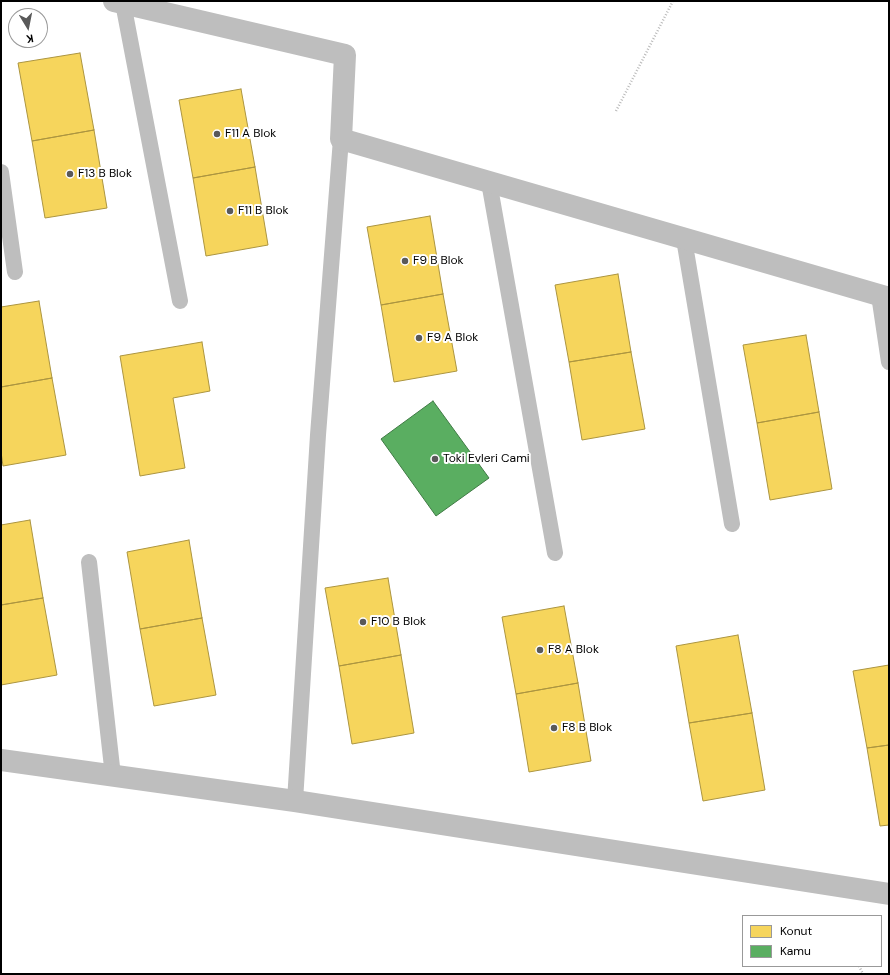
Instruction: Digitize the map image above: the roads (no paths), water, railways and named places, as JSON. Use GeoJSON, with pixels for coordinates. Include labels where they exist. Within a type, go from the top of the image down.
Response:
{"type":"FeatureCollection","features":[{"type":"Feature","properties":{"kind":"street"},"geometry":{"type":"LineString","coordinates":[[118,2],[345,54],[341,139],[884,297]]}},
{"type":"Feature","properties":{"kind":"street"},"geometry":{"type":"LineString","coordinates":[[1,760],[295,801],[889,894]]}},
{"type":"Feature","properties":{"kind":"lane"},"geometry":{"type":"LineString","coordinates":[[118,2],[180,301]]}},
{"type":"Feature","properties":{"kind":"lane"},"geometry":{"type":"LineString","coordinates":[[295,801],[318,435],[341,139]]}},
{"type":"Feature","properties":{"kind":"lane"},"geometry":{"type":"LineString","coordinates":[[1,172],[14,272]]}},
{"type":"Feature","properties":{"kind":"lane"},"geometry":{"type":"LineString","coordinates":[[489,182],[555,553]]}},
{"type":"Feature","properties":{"kind":"lane"},"geometry":{"type":"LineString","coordinates":[[684,239],[732,524]]}},
{"type":"Feature","properties":{"kind":"lane"},"geometry":{"type":"LineString","coordinates":[[884,297],[889,362]]}},
{"type":"Feature","properties":{"kind":"lane"},"geometry":{"type":"LineString","coordinates":[[89,562],[113,776]]}},
{"type":"Feature","properties":{"kind":"place","name":"F11 A Blok"},"geometry":{"type":"Point","coordinates":[217,134]}},
{"type":"Feature","properties":{"kind":"place","name":"F13 B Blok"},"geometry":{"type":"Point","coordinates":[70,174]}},
{"type":"Feature","properties":{"kind":"place","name":"F11 B Blok"},"geometry":{"type":"Point","coordinates":[230,211]}},
{"type":"Feature","properties":{"kind":"place","name":"F9 B Blok"},"geometry":{"type":"Point","coordinates":[405,261]}},
{"type":"Feature","properties":{"kind":"place","name":"F9 A Blok"},"geometry":{"type":"Point","coordinates":[419,338]}},
{"type":"Feature","properties":{"kind":"place","name":"Toki Evleri Cami"},"geometry":{"type":"Point","coordinates":[435,459]}},
{"type":"Feature","properties":{"kind":"place","name":"F10 B Blok"},"geometry":{"type":"Point","coordinates":[363,622]}},
{"type":"Feature","properties":{"kind":"place","name":"F8 A Blok"},"geometry":{"type":"Point","coordinates":[540,650]}},
{"type":"Feature","properties":{"kind":"place","name":"F8 B Blok"},"geometry":{"type":"Point","coordinates":[554,728]}}]}
